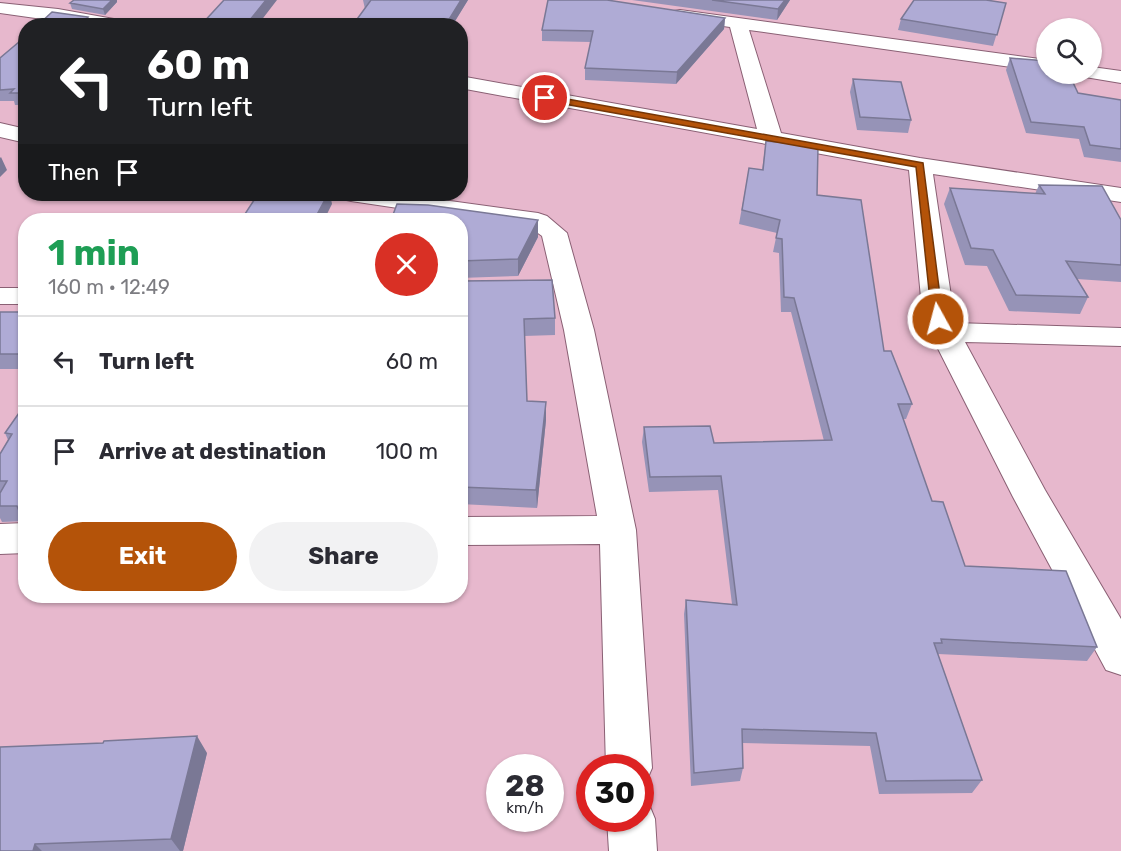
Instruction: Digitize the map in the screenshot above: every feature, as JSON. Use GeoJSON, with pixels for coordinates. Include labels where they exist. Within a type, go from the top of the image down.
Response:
{"type":"FeatureCollection","features":[{"type":"Feature","properties":{"kind":"street"},"geometry":{"type":"LineString","coordinates":[[0,8],[80,18]]}},
{"type":"Feature","properties":{"kind":"street"},"geometry":{"type":"LineString","coordinates":[[661,12],[1036,65]]}},
{"type":"Feature","properties":{"kind":"street"},"geometry":{"type":"LineString","coordinates":[[738,24],[771,138]]}},
{"type":"Feature","properties":{"kind":"street"},"geometry":{"type":"LineString","coordinates":[[1102,74],[1121,77]]}},
{"type":"Feature","properties":{"kind":"street"},"geometry":{"type":"LineString","coordinates":[[468,83],[920,165],[1121,195]]}},
{"type":"Feature","properties":{"kind":"street"},"geometry":{"type":"LineString","coordinates":[[0,130],[18,134]]}},
{"type":"Feature","properties":{"kind":"street"},"geometry":{"type":"LineString","coordinates":[[920,165],[938,319],[1031,497],[1121,657]]}},
{"type":"Feature","properties":{"kind":"street"},"geometry":{"type":"LineString","coordinates":[[399,201],[538,221],[554,233],[556,286],[579,330],[618,530],[628,754]]}},
{"type":"Feature","properties":{"kind":"street"},"geometry":{"type":"LineString","coordinates":[[0,296],[18,296]]}},
{"type":"Feature","properties":{"kind":"street"},"geometry":{"type":"LineString","coordinates":[[944,332],[1121,337]]}},
{"type":"Feature","properties":{"kind":"street"},"geometry":{"type":"LineString","coordinates":[[468,531],[618,530]]}},
{"type":"Feature","properties":{"kind":"street"},"geometry":{"type":"LineString","coordinates":[[0,539],[18,538]]}},
{"type":"Feature","properties":{"kind":"street"},"geometry":{"type":"LineString","coordinates":[[632,832],[633,851]]}},
{"type":"Feature","properties":{"kind":"building"},"geometry":{"type":"Polygon","coordinates":[[[74,0],[112,0],[103,9],[70,3],[74,0]]]}},
{"type":"Feature","properties":{"kind":"building"},"geometry":{"type":"Polygon","coordinates":[[[224,0],[266,0],[251,18],[207,18],[224,0]]]}},
{"type":"Feature","properties":{"kind":"building"},"geometry":{"type":"Polygon","coordinates":[[[371,0],[461,0],[450,18],[358,18],[371,0]]]}},
{"type":"Feature","properties":{"kind":"building"},"geometry":{"type":"Polygon","coordinates":[[[548,0],[607,0],[725,18],[677,72],[585,68],[593,31],[542,30],[548,0]]]}},
{"type":"Feature","properties":{"kind":"building"},"geometry":{"type":"Polygon","coordinates":[[[712,0],[785,0],[778,9],[712,0]]]}},
{"type":"Feature","properties":{"kind":"building"},"geometry":{"type":"Polygon","coordinates":[[[914,0],[986,0],[1006,3],[997,35],[901,19],[914,0]]]}},
{"type":"Feature","properties":{"kind":"building"},"geometry":{"type":"Polygon","coordinates":[[[52,12],[88,17],[87,18],[46,18],[52,12]]]}},
{"type":"Feature","properties":{"kind":"building"},"geometry":{"type":"Polygon","coordinates":[[[18,43],[18,93],[10,93],[14,89],[0,90],[0,58],[18,43]]]}},
{"type":"Feature","properties":{"kind":"building"},"geometry":{"type":"Polygon","coordinates":[[[1010,58],[1036,60],[1036,84],[1074,84],[1078,93],[1121,100],[1121,149],[1090,145],[1084,127],[1031,122],[1010,58]]]}},
{"type":"Feature","properties":{"kind":"building"},"geometry":{"type":"Polygon","coordinates":[[[853,79],[901,82],[911,120],[860,117],[853,79]]]}},
{"type":"Feature","properties":{"kind":"building"},"geometry":{"type":"Polygon","coordinates":[[[766,141],[818,146],[817,195],[861,200],[884,351],[891,351],[912,404],[898,404],[932,501],[943,502],[965,566],[1066,571],[1097,647],[941,639],[942,643],[934,643],[982,780],[886,781],[876,733],[742,729],[743,768],[694,773],[686,600],[737,605],[721,476],[650,477],[644,427],[710,426],[714,443],[832,440],[794,298],[784,297],[782,239],[776,238],[780,220],[742,210],[749,168],[763,170],[766,141]]]}},
{"type":"Feature","properties":{"kind":"building"},"geometry":{"type":"Polygon","coordinates":[[[1039,185],[1102,186],[1121,220],[1121,265],[1066,261],[1088,297],[1016,295],[993,250],[971,248],[950,188],[1045,194],[1039,185]]]}},
{"type":"Feature","properties":{"kind":"building"},"geometry":{"type":"Polygon","coordinates":[[[253,201],[324,201],[318,213],[246,213],[253,201]]]}},
{"type":"Feature","properties":{"kind":"building"},"geometry":{"type":"Polygon","coordinates":[[[397,204],[428,205],[538,220],[518,259],[468,261],[468,213],[394,213],[397,204]]]}},
{"type":"Feature","properties":{"kind":"building"},"geometry":{"type":"Polygon","coordinates":[[[552,280],[555,318],[524,319],[527,401],[546,402],[536,490],[468,487],[468,281],[552,280]]]}},
{"type":"Feature","properties":{"kind":"building"},"geometry":{"type":"Polygon","coordinates":[[[0,312],[18,312],[18,354],[0,354],[0,312]]]}},
{"type":"Feature","properties":{"kind":"building"},"geometry":{"type":"Polygon","coordinates":[[[18,414],[18,508],[17,506],[0,506],[0,493],[7,481],[0,481],[0,454],[12,434],[5,433],[18,414]]]}},
{"type":"Feature","properties":{"kind":"building"},"geometry":{"type":"Polygon","coordinates":[[[197,736],[171,839],[35,844],[33,851],[0,851],[0,747],[197,736]]]}},
{"type":"Feature","properties":{"kind":"route"},"geometry":{"type":"LineString","coordinates":[[545,98],[920,165],[938,319]]}}]}
